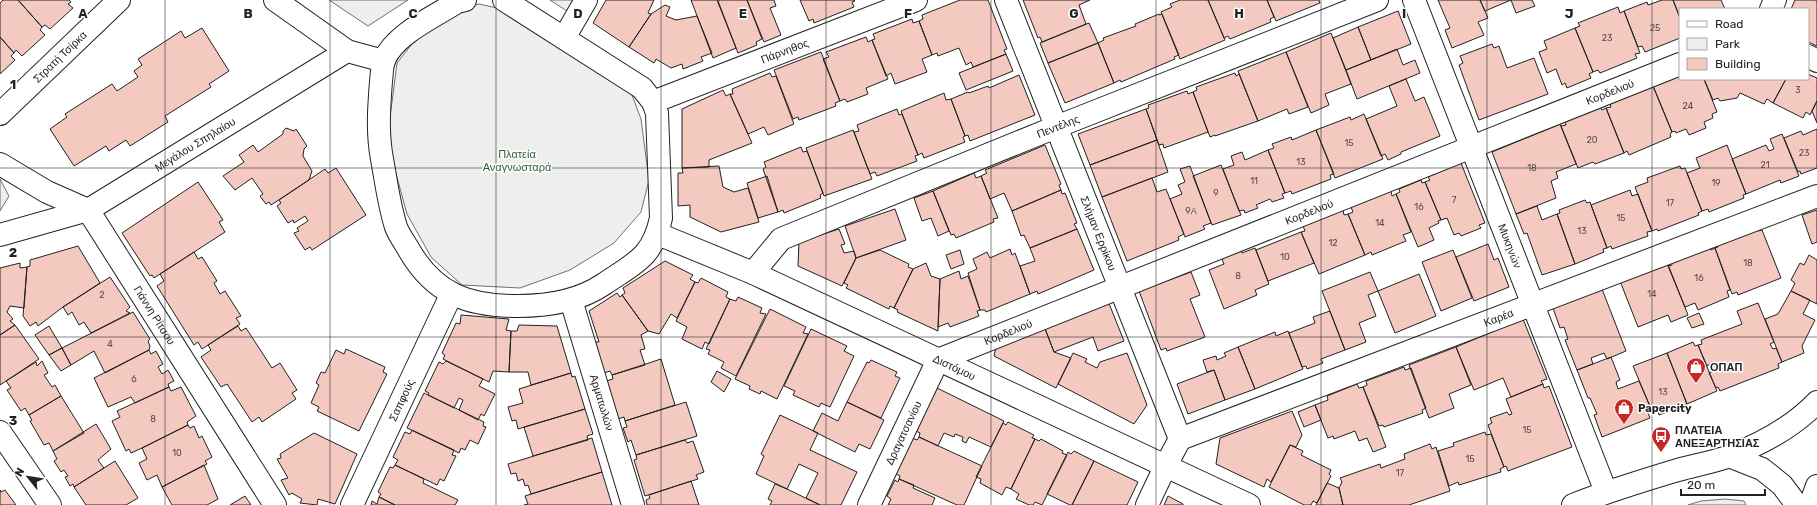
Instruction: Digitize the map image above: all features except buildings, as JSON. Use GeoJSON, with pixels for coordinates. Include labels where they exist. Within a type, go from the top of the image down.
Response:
{"type":"FeatureCollection","features":[{"type":"Feature","properties":{"kind":"street","name":"Στρατή Τσίρκα"},"geometry":{"type":"LineString","coordinates":[[0,114],[119,0]]}},
{"type":"Feature","properties":{"kind":"street"},"geometry":{"type":"LineString","coordinates":[[275,0],[347,51],[384,61]]}},
{"type":"Feature","properties":{"kind":"street"},"geometry":{"type":"LineString","coordinates":[[465,0],[457,2],[405,35],[391,49],[384,61],[378,135],[387,187],[397,228],[417,264],[431,281],[451,294],[467,300],[496,306],[551,304],[571,300],[598,288],[640,260],[649,250],[658,234],[661,218],[657,113],[653,102],[642,88],[504,0]]}},
{"type":"Feature","properties":{"kind":"street"},"geometry":{"type":"LineString","coordinates":[[564,38],[586,0]]}},
{"type":"Feature","properties":{"kind":"street","name":"Πάρνηθος"},"geometry":{"type":"LineString","coordinates":[[653,102],[916,0]]}},
{"type":"Feature","properties":{"kind":"street","name":"Σλήμαν Ερρίκου"},"geometry":{"type":"LineString","coordinates":[[1006,0],[1180,439]]}},
{"type":"Feature","properties":{"kind":"street","name":"Πεντέλης"},"geometry":{"type":"LineString","coordinates":[[753,273],[781,239],[1056,127],[1377,0]]}},
{"type":"Feature","properties":{"kind":"street","name":"Μυκηνών"},"geometry":{"type":"LineString","coordinates":[[1414,0],[1606,492]]}},
{"type":"Feature","properties":{"kind":"street","name":"Μεγάλου Σπηλαίου"},"geometry":{"type":"LineString","coordinates":[[0,235],[88,210],[347,51]]}},
{"type":"Feature","properties":{"kind":"street","name":"Κορδελιού"},"geometry":{"type":"LineString","coordinates":[[938,360],[1679,64]]}},
{"type":"Feature","properties":{"kind":"street"},"geometry":{"type":"LineString","coordinates":[[0,164],[47,192],[88,210]]}},
{"type":"Feature","properties":{"kind":"street","name":"Καρέα"},"geometry":{"type":"LineString","coordinates":[[1180,439],[1817,196]]}},
{"type":"Feature","properties":{"kind":"street","name":"Γιάννη Ρίτσου"},"geometry":{"type":"LineString","coordinates":[[88,210],[275,505]]}},
{"type":"Feature","properties":{"kind":"street","name":"Διστόμου"},"geometry":{"type":"LineString","coordinates":[[658,234],[753,273],[1249,505]]}},
{"type":"Feature","properties":{"kind":"street","name":"Σαπφούς"},"geometry":{"type":"LineString","coordinates":[[352,505],[451,294]]}},
{"type":"Feature","properties":{"kind":"street","name":"Αρματωλών"},"geometry":{"type":"LineString","coordinates":[[571,300],[633,505]]}},
{"type":"Feature","properties":{"kind":"street","name":"Δραγατσανίου"},"geometry":{"type":"LineString","coordinates":[[869,505],[938,360]]}},
{"type":"Feature","properties":{"kind":"street"},"geometry":{"type":"LineString","coordinates":[[1573,505],[1606,492],[1729,456],[1760,443],[1804,415],[1817,402]]}},
{"type":"Feature","properties":{"kind":"street"},"geometry":{"type":"LineString","coordinates":[[0,432],[50,505]]}},
{"type":"Feature","properties":{"kind":"street"},"geometry":{"type":"LineString","coordinates":[[1146,505],[1180,439]]}},
{"type":"Feature","properties":{"kind":"street"},"geometry":{"type":"LineString","coordinates":[[1729,456],[1762,469],[1782,486],[1797,505]]}},
{"type":"Feature","properties":{"kind":"street"},"geometry":{"type":"LineString","coordinates":[[1810,505],[1817,486]]}},
{"type":"Feature","properties":{"kind":"green space"},"geometry":{"type":"Polygon","coordinates":[[[329,0],[408,0],[368,26],[329,0]]]}},
{"type":"Feature","properties":{"kind":"green space"},"geometry":{"type":"Polygon","coordinates":[[[550,0],[573,0],[567,11],[550,0]]]}},
{"type":"Feature","properties":{"kind":"green space","name":"Πλατεία Αναγνωσταρά"},"geometry":{"type":"Polygon","coordinates":[[[479,4],[506,10],[607,74],[632,95],[641,119],[649,180],[641,212],[614,243],[570,270],[520,288],[462,285],[431,257],[407,214],[387,141],[397,63],[415,40],[461,8],[479,4]]]}},
{"type":"Feature","properties":{"kind":"green space"},"geometry":{"type":"Polygon","coordinates":[[[0,179],[9,196],[0,211],[0,179]]]}},
{"type":"Feature","properties":{"kind":"green space"},"geometry":{"type":"Polygon","coordinates":[[[1725,499],[1744,501],[1746,505],[1688,505],[1701,501],[1725,499]]]}},
{"type":"Feature","properties":{"kind":"place","name":"ΟΠΑΠ"},"geometry":{"type":"Point","coordinates":[1696,384]}},
{"type":"Feature","properties":{"kind":"place","name":"Papercity"},"geometry":{"type":"Point","coordinates":[1624,425]}},
{"type":"Feature","properties":{"kind":"place","name":"ΠΛΑΤΕΙΑ ΑΝΕΞΑΡΤΗΣΙΑΣ"},"geometry":{"type":"Point","coordinates":[1661,453]}}]}
